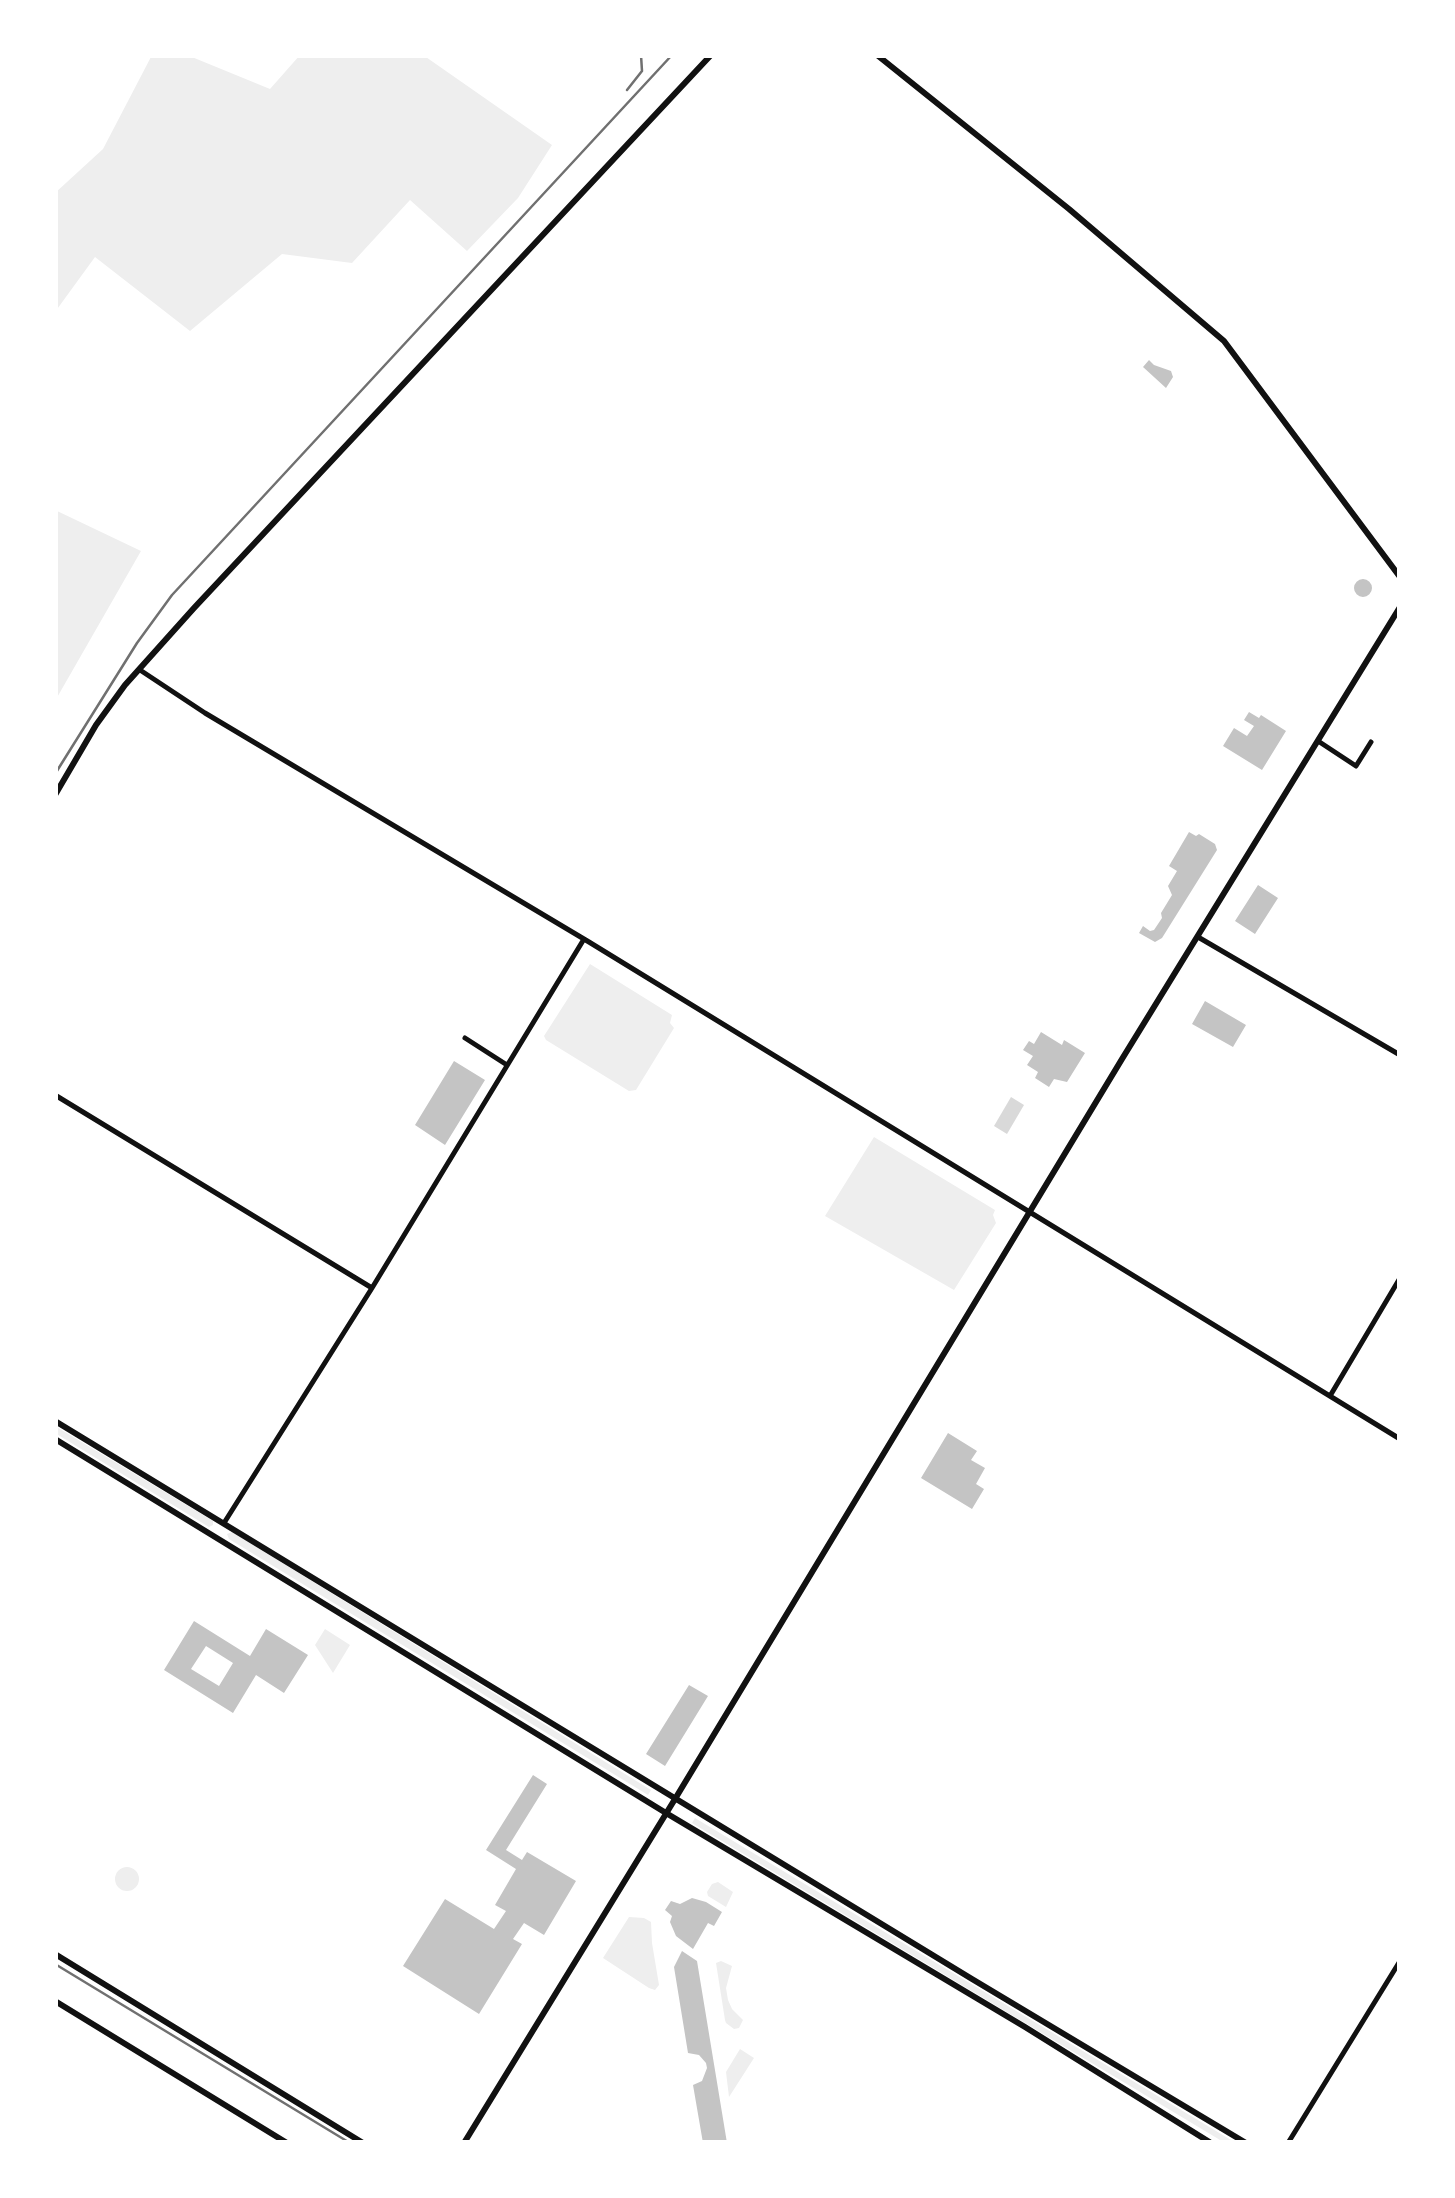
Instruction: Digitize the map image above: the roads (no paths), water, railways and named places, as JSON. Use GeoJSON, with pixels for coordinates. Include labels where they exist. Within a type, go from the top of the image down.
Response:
{"type":"FeatureCollection","features":[{"type":"Feature","properties":{"kind":"street"},"geometry":{"type":"LineString","coordinates":[[55,795],[125,685],[711,55]]}},
{"type":"Feature","properties":{"kind":"street"},"geometry":{"type":"LineString","coordinates":[[878,55],[1224,341],[1400,577]]}},
{"type":"Feature","properties":{"kind":"street"},"geometry":{"type":"LineString","coordinates":[[464,2143],[1400,607]]}},
{"type":"Feature","properties":{"kind":"street"},"geometry":{"type":"LineString","coordinates":[[140,670],[1400,1439]]}},
{"type":"Feature","properties":{"kind":"street"},"geometry":{"type":"LineString","coordinates":[[1318,742],[1356,766],[1371,742]]}},
{"type":"Feature","properties":{"kind":"street"},"geometry":{"type":"LineString","coordinates":[[1198,937],[1400,1055]]}},
{"type":"Feature","properties":{"kind":"street"},"geometry":{"type":"LineString","coordinates":[[218,1538],[584,939]]}},
{"type":"Feature","properties":{"kind":"street"},"geometry":{"type":"LineString","coordinates":[[465,1038],[507,1065]]}},
{"type":"Feature","properties":{"kind":"street"},"geometry":{"type":"LineString","coordinates":[[55,1095],[372,1288]]}},
{"type":"Feature","properties":{"kind":"street"},"geometry":{"type":"LineString","coordinates":[[1330,1397],[1400,1278]]}},
{"type":"Feature","properties":{"kind":"street"},"geometry":{"type":"LineString","coordinates":[[55,1421],[1246,2143]]}},
{"type":"Feature","properties":{"kind":"street"},"geometry":{"type":"LineString","coordinates":[[55,1440],[1211,2143]]}},
{"type":"Feature","properties":{"kind":"street"},"geometry":{"type":"LineString","coordinates":[[55,1954],[363,2143]]}},
{"type":"Feature","properties":{"kind":"street"},"geometry":{"type":"LineString","coordinates":[[1288,2143],[1400,1961]]}},
{"type":"Feature","properties":{"kind":"street"},"geometry":{"type":"LineString","coordinates":[[55,2001],[287,2143]]}},
{"type":"Feature","properties":{"kind":"tram line"},"geometry":{"type":"LineString","coordinates":[[627,90],[642,71],[641,55]]}},
{"type":"Feature","properties":{"kind":"tram line"},"geometry":{"type":"LineString","coordinates":[[55,774],[137,643],[172,595],[672,55]]}},
{"type":"Feature","properties":{"kind":"tram line"},"geometry":{"type":"LineString","coordinates":[[55,1964],[350,2143]]}}]}
